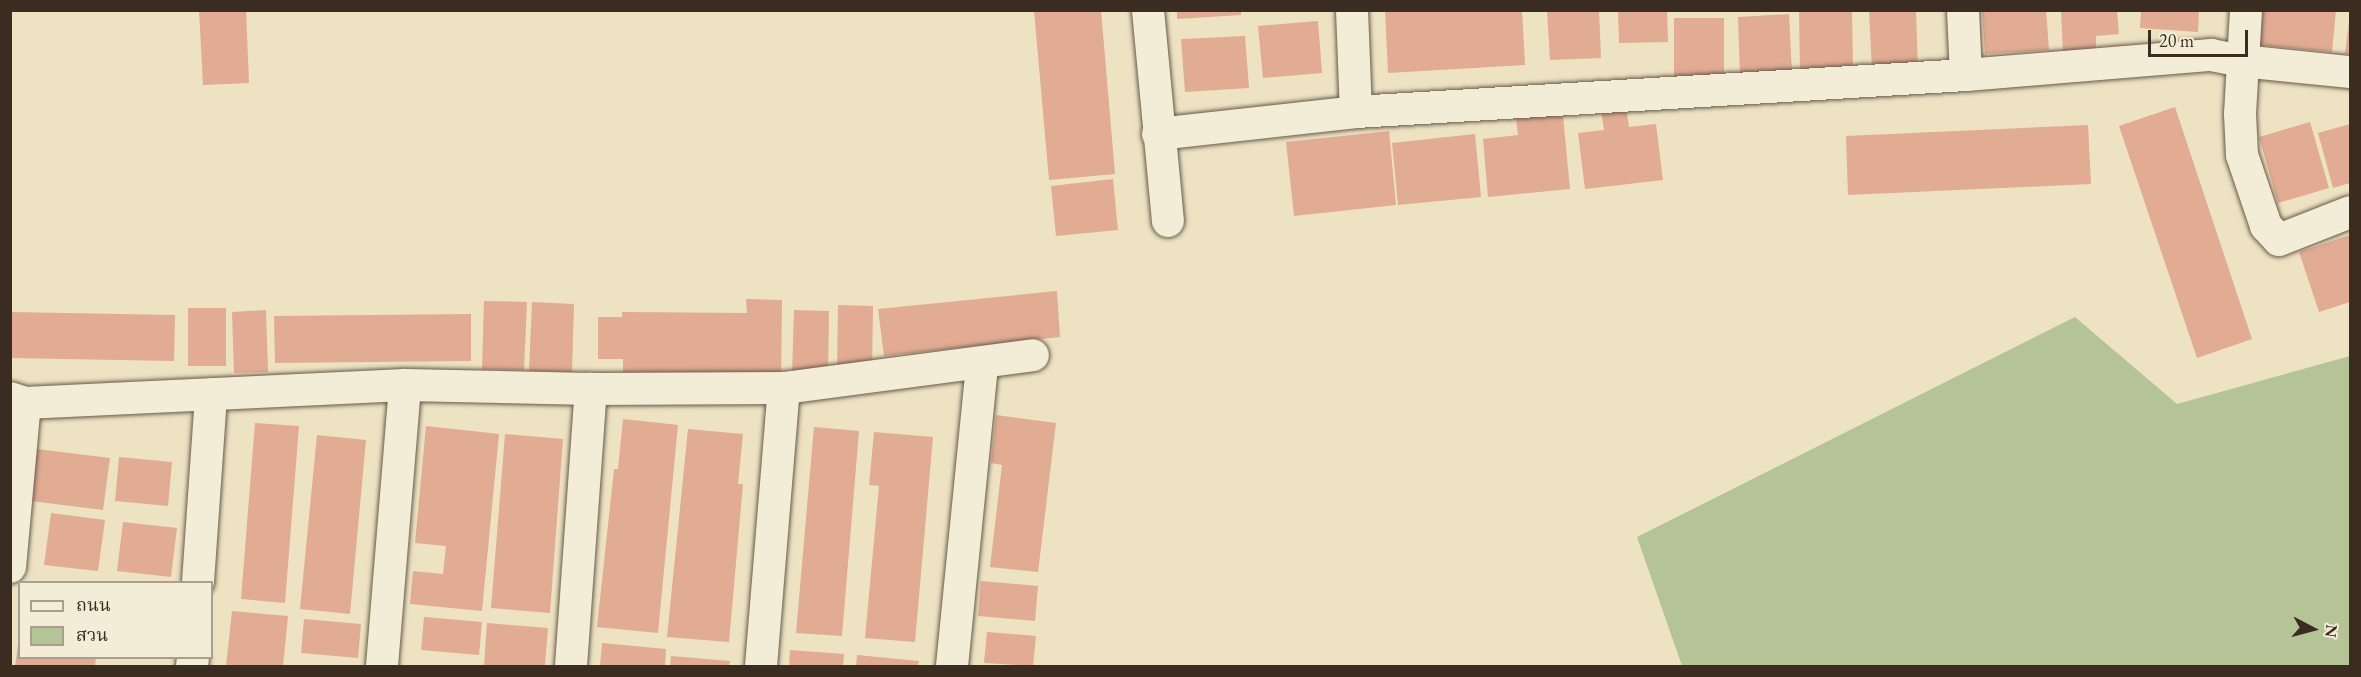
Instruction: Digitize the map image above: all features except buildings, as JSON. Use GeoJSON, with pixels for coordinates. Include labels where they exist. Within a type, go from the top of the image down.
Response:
{"type":"FeatureCollection","features":[{"type":"Feature","properties":{"kind":"street"},"geometry":{"type":"LineString","coordinates":[[1148,10],[1168,221]]}},
{"type":"Feature","properties":{"kind":"street"},"geometry":{"type":"LineString","coordinates":[[1352,10],[1356,112]]}},
{"type":"Feature","properties":{"kind":"street"},"geometry":{"type":"LineString","coordinates":[[1963,10],[1966,75]]}},
{"type":"Feature","properties":{"kind":"street"},"geometry":{"type":"LineString","coordinates":[[2246,10],[2241,61],[2242,155],[2266,226],[2279,240],[2350,212]]}},
{"type":"Feature","properties":{"kind":"street"},"geometry":{"type":"LineString","coordinates":[[1158,134],[1356,112],[1966,75],[2211,56],[2350,72]]}},
{"type":"Feature","properties":{"kind":"street"},"geometry":{"type":"LineString","coordinates":[[10,567],[18,400],[405,385],[591,389],[784,388],[1033,355]]}},
{"type":"Feature","properties":{"kind":"street"},"geometry":{"type":"LineString","coordinates":[[952,666],[982,363]]}},
{"type":"Feature","properties":{"kind":"street"},"geometry":{"type":"LineString","coordinates":[[382,666],[405,385]]}},
{"type":"Feature","properties":{"kind":"street"},"geometry":{"type":"LineString","coordinates":[[761,666],[784,388]]}},
{"type":"Feature","properties":{"kind":"street"},"geometry":{"type":"LineString","coordinates":[[571,666],[591,389]]}},
{"type":"Feature","properties":{"kind":"street"},"geometry":{"type":"LineString","coordinates":[[198,581],[212,394]]}},
{"type":"Feature","properties":{"kind":"green space"},"geometry":{"type":"Polygon","coordinates":[[[2075,317],[2177,404],[2350,356],[2350,666],[1682,666],[1637,537],[2075,317]]]}}]}
